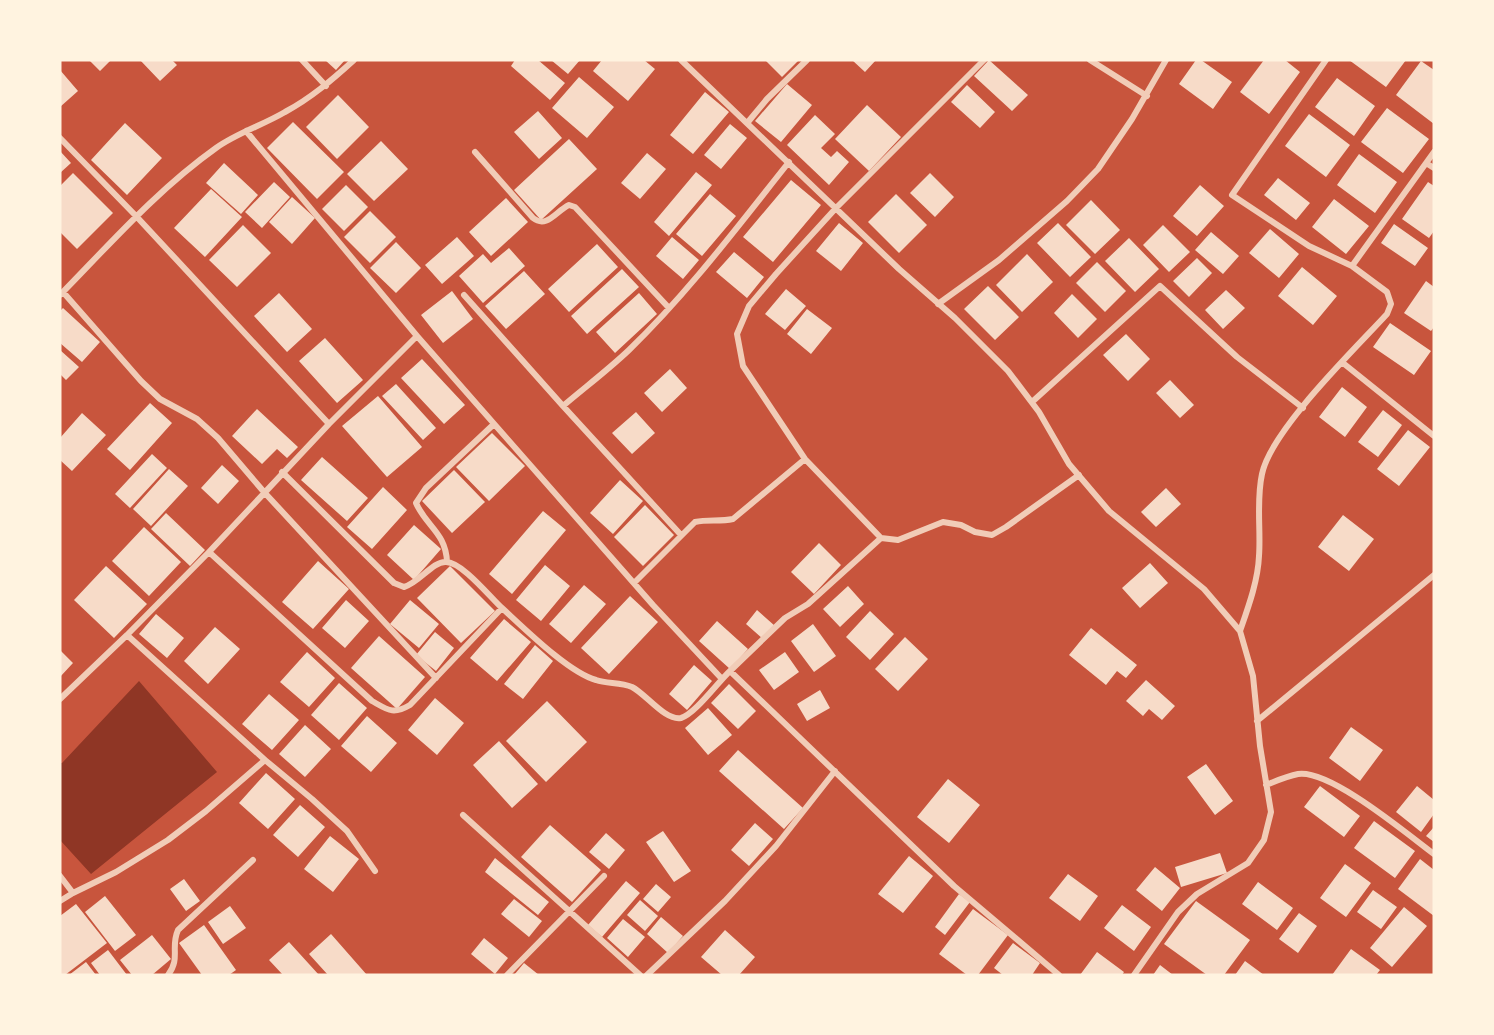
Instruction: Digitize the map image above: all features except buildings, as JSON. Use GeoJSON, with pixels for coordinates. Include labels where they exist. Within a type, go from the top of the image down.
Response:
{"type":"FeatureCollection","features":[{"type":"Feature","properties":{"kind":"street"},"geometry":{"type":"LineString","coordinates":[[302,60],[326,86]]}},
{"type":"Feature","properties":{"kind":"street"},"geometry":{"type":"LineString","coordinates":[[354,60],[326,86],[285,112],[218,147],[176,178],[62,293],[160,399],[197,420],[218,438],[264,492],[436,678]]}},
{"type":"Feature","properties":{"kind":"street"},"geometry":{"type":"LineString","coordinates":[[681,60],[955,318],[1008,371],[1032,402],[1069,464],[1108,511],[1204,590],[1240,631],[1253,676],[1257,721],[1271,812],[1264,840],[1248,863],[1197,894],[1178,912],[1134,975]]}},
{"type":"Feature","properties":{"kind":"street"},"geometry":{"type":"LineString","coordinates":[[748,122],[767,99],[807,60]]}},
{"type":"Feature","properties":{"kind":"street"},"geometry":{"type":"LineString","coordinates":[[984,60],[836,208],[749,306],[737,333],[743,366],[805,459],[881,538],[898,540],[943,522],[992,535],[1079,475]]}},
{"type":"Feature","properties":{"kind":"street"},"geometry":{"type":"LineString","coordinates":[[1090,60],[1146,96]]}},
{"type":"Feature","properties":{"kind":"street"},"geometry":{"type":"LineString","coordinates":[[938,304],[999,260],[1067,201],[1098,169],[1146,96],[1166,60]]}},
{"type":"Feature","properties":{"kind":"street"},"geometry":{"type":"LineString","coordinates":[[1240,631],[1249,604],[1259,559],[1262,474],[1274,445],[1303,408],[1387,314],[1391,304],[1387,292],[1352,266],[1309,246],[1232,195],[1326,60]]}},
{"type":"Feature","properties":{"kind":"street"},"geometry":{"type":"LineString","coordinates":[[246,131],[417,336],[634,583],[722,679]]}},
{"type":"Feature","properties":{"kind":"street"},"geometry":{"type":"LineString","coordinates":[[60,138],[136,216],[328,424]]}},
{"type":"Feature","properties":{"kind":"street"},"geometry":{"type":"LineString","coordinates":[[475,152],[539,223],[545,223],[569,205],[575,207],[669,308]]}},
{"type":"Feature","properties":{"kind":"street"},"geometry":{"type":"LineString","coordinates":[[1352,266],[1434,152]]}},
{"type":"Feature","properties":{"kind":"street"},"geometry":{"type":"LineString","coordinates":[[562,406],[628,350],[669,308],[789,162]]}},
{"type":"Feature","properties":{"kind":"street"},"geometry":{"type":"LineString","coordinates":[[1426,163],[1434,168]]}},
{"type":"Feature","properties":{"kind":"street"},"geometry":{"type":"LineString","coordinates":[[1032,402],[1160,286],[1237,357],[1303,408]]}},
{"type":"Feature","properties":{"kind":"street"},"geometry":{"type":"LineString","coordinates":[[464,295],[681,535]]}},
{"type":"Feature","properties":{"kind":"street"},"geometry":{"type":"LineString","coordinates":[[60,699],[209,552],[328,424],[417,336]]}},
{"type":"Feature","properties":{"kind":"street"},"geometry":{"type":"LineString","coordinates":[[1343,363],[1434,436]]}},
{"type":"Feature","properties":{"kind":"street"},"geometry":{"type":"LineString","coordinates":[[447,562],[443,539],[419,510],[416,503],[426,488],[494,424]]}},
{"type":"Feature","properties":{"kind":"street"},"geometry":{"type":"LineString","coordinates":[[634,583],[695,522],[707,519],[722,521],[733,519],[805,459]]}},
{"type":"Feature","properties":{"kind":"street"},"geometry":{"type":"LineString","coordinates":[[282,472],[394,583],[404,587],[413,584],[437,564],[447,562],[458,566],[572,669],[596,680],[632,687],[668,716],[678,718],[688,715],[785,618],[808,604],[881,538]]}},
{"type":"Feature","properties":{"kind":"street"},"geometry":{"type":"LineString","coordinates":[[209,552],[372,701],[388,711],[400,711],[410,705],[502,608]]}},
{"type":"Feature","properties":{"kind":"street"},"geometry":{"type":"LineString","coordinates":[[1257,721],[1434,575]]}},
{"type":"Feature","properties":{"kind":"street"},"geometry":{"type":"LineString","coordinates":[[127,635],[346,831],[375,871]]}},
{"type":"Feature","properties":{"kind":"street"},"geometry":{"type":"LineString","coordinates":[[730,671],[954,886],[1059,975]]}},
{"type":"Feature","properties":{"kind":"street"},"geometry":{"type":"LineString","coordinates":[[60,901],[116,872],[168,840],[206,811],[265,760]]}},
{"type":"Feature","properties":{"kind":"street"},"geometry":{"type":"LineString","coordinates":[[647,975],[733,893],[776,846],[835,771]]}},
{"type":"Feature","properties":{"kind":"street"},"geometry":{"type":"LineString","coordinates":[[1266,785],[1299,773],[1326,780],[1373,808],[1434,854]]}},
{"type":"Feature","properties":{"kind":"street"},"geometry":{"type":"LineString","coordinates":[[463,816],[640,975]]}},
{"type":"Feature","properties":{"kind":"street"},"geometry":{"type":"LineString","coordinates":[[168,975],[173,968],[176,956],[173,940],[178,930],[253,860]]}},
{"type":"Feature","properties":{"kind":"street"},"geometry":{"type":"LineString","coordinates":[[60,876],[73,893]]}},
{"type":"Feature","properties":{"kind":"street"},"geometry":{"type":"LineString","coordinates":[[507,975],[604,876]]}},
{"type":"Feature","properties":{"kind":"shaded area"},"geometry":{"type":"Polygon","coordinates":[[[139,681],[217,772],[91,874],[60,840],[60,763],[139,681]]]}}]}
